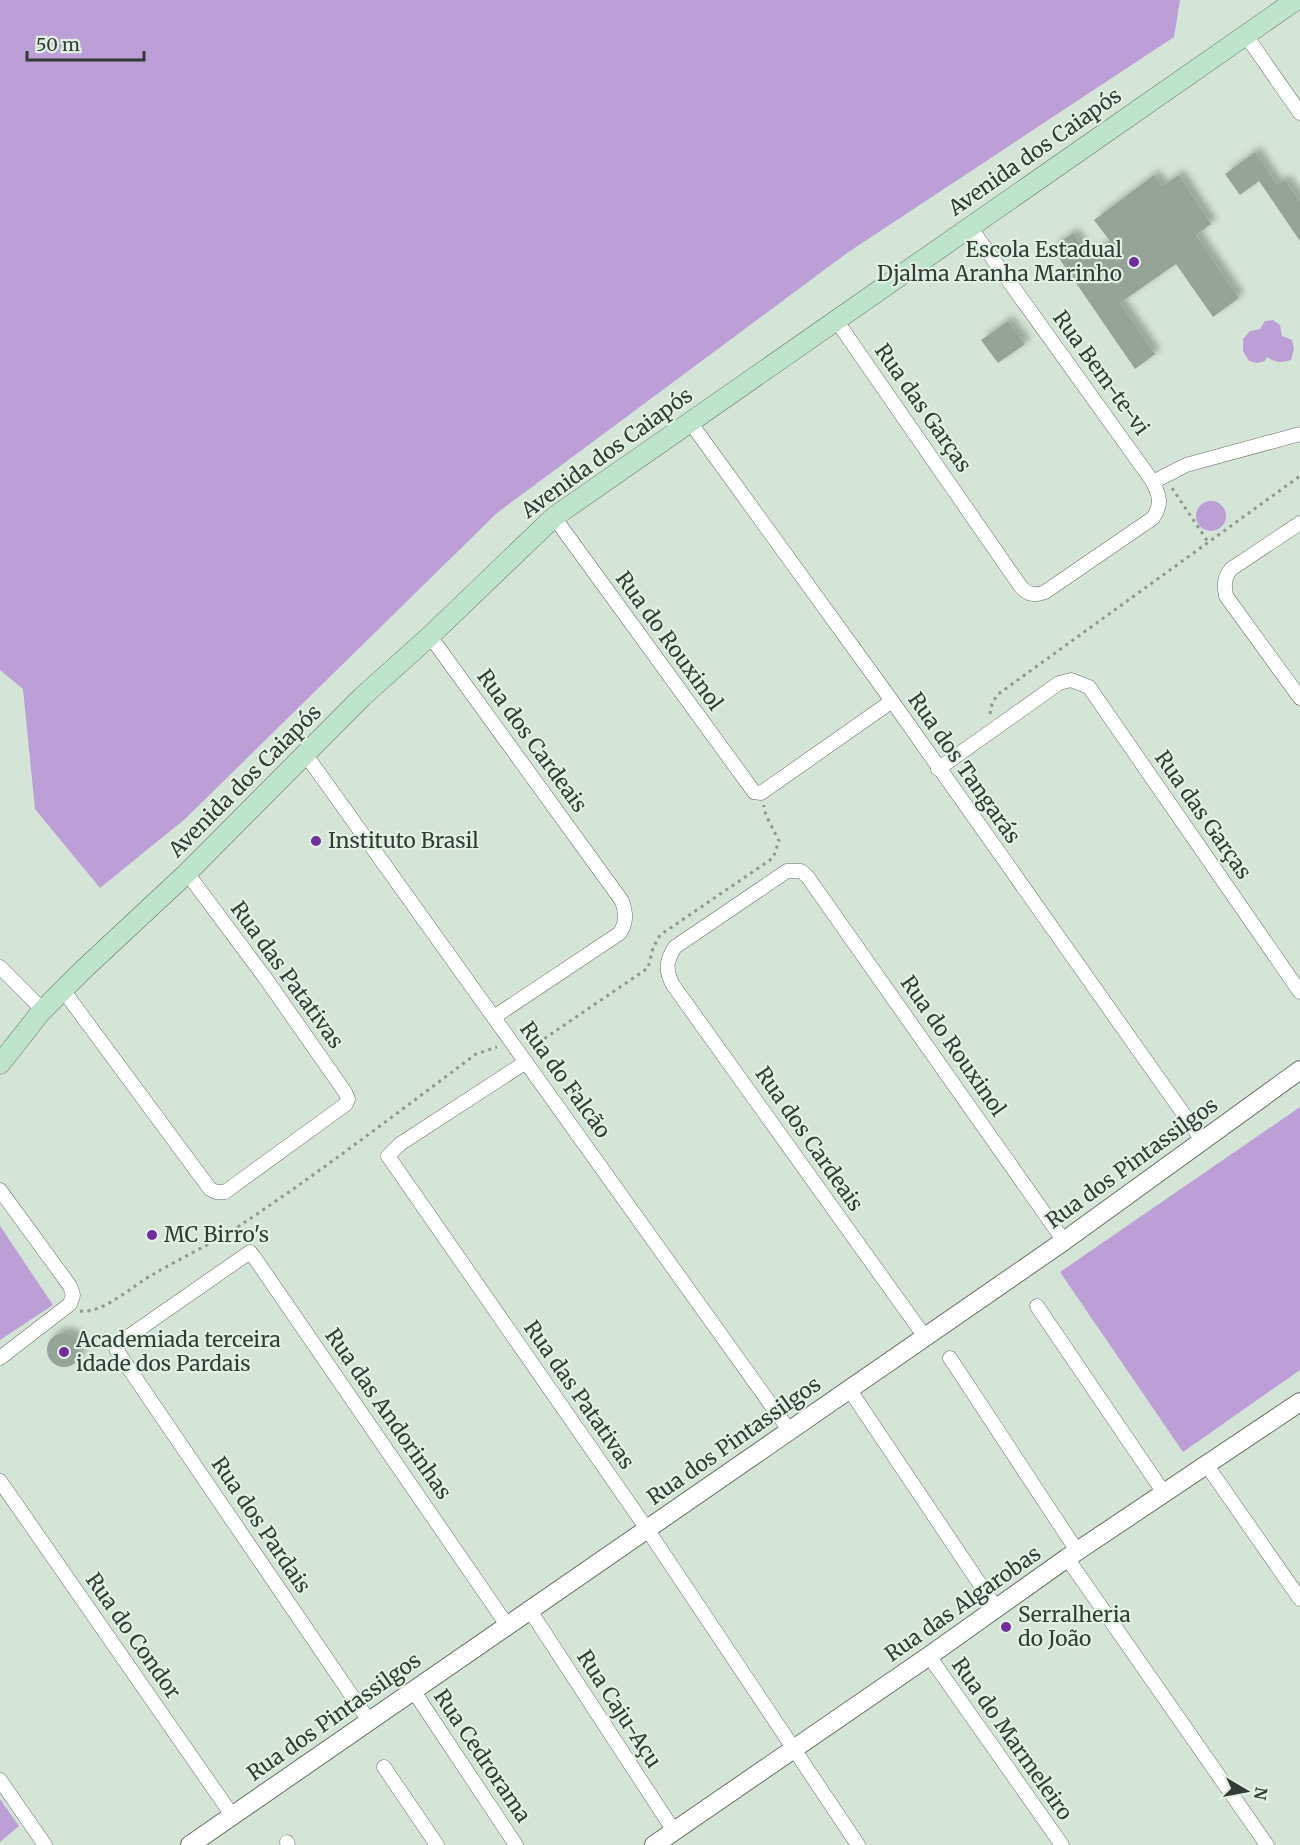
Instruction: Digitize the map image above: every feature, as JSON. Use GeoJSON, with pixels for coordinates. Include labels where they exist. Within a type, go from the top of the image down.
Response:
{"type":"FeatureCollection","features":[{"type":"Feature","properties":{"kind":"main road","name":"Avenida dos Caiapós"},"geometry":{"type":"LineString","coordinates":[[0,1064],[43,1010],[63,990],[187,873],[362,697],[430,636],[554,517],[1296,0]]}},
{"type":"Feature","properties":{"kind":"street"},"geometry":{"type":"LineString","coordinates":[[1245,34],[1300,113]]}},
{"type":"Feature","properties":{"kind":"street","name":"Rua Bem-te-vi"},"geometry":{"type":"LineString","coordinates":[[970,227],[1159,479],[1161,500],[1159,509],[1153,518]]}},
{"type":"Feature","properties":{"kind":"street","name":"Rua das Garças"},"geometry":{"type":"LineString","coordinates":[[836,320],[1021,587],[1029,594],[1037,595],[1045,592],[1153,518]]}},
{"type":"Feature","properties":{"kind":"street","name":"Rua dos Tangarás"},"geometry":{"type":"LineString","coordinates":[[690,422],[892,701],[1202,1140]]}},
{"type":"Feature","properties":{"kind":"street"},"geometry":{"type":"LineString","coordinates":[[1159,479],[1186,465],[1300,434]]}},
{"type":"Feature","properties":{"kind":"street","name":"Rua do Rouxinol"},"geometry":{"type":"LineString","coordinates":[[554,517],[754,792],[761,793],[892,701]]}},
{"type":"Feature","properties":{"kind":"street"},"geometry":{"type":"LineString","coordinates":[[1300,523],[1231,569],[1225,577],[1226,596],[1300,698]]}},
{"type":"Feature","properties":{"kind":"street","name":"Rua dos Cardeais"},"geometry":{"type":"LineString","coordinates":[[430,636],[622,901],[626,913],[625,925],[620,933],[494,1017]]}},
{"type":"Feature","properties":{"kind":"street","name":"Rua das Garças"},"geometry":{"type":"LineString","coordinates":[[993,730],[1059,683],[1071,680],[1089,687],[1300,992]]}},
{"type":"Feature","properties":{"kind":"street"},"geometry":{"type":"LineString","coordinates":[[938,769],[993,730]]}},
{"type":"Feature","properties":{"kind":"street","name":"Rua do Falcão"},"geometry":{"type":"LineString","coordinates":[[306,755],[789,1430]]}},
{"type":"Feature","properties":{"kind":"street","name":"Rua do Rouxinol"},"geometry":{"type":"LineString","coordinates":[[666,963],[675,947],[787,872],[801,871],[807,876],[1064,1241]]}},
{"type":"Feature","properties":{"kind":"street","name":"Rua das Patativas"},"geometry":{"type":"LineString","coordinates":[[63,990],[210,1189],[216,1192],[225,1192],[346,1104],[348,1099],[345,1092],[266,979],[187,873]]}},
{"type":"Feature","properties":{"kind":"street","name":"Rua dos Cardeais"},"geometry":{"type":"LineString","coordinates":[[666,963],[673,985],[924,1337]]}},
{"type":"Feature","properties":{"kind":"street"},"geometry":{"type":"LineString","coordinates":[[0,968],[43,1010]]}},
{"type":"Feature","properties":{"kind":"street","name":"Rua das Patativas"},"geometry":{"type":"LineString","coordinates":[[526,1062],[400,1144],[388,1156],[647,1529],[858,1845]]}},
{"type":"Feature","properties":{"kind":"street","name":"Rua dos Pintassilgos"},"geometry":{"type":"LineString","coordinates":[[190,1845],[1064,1241],[1300,1070]]}},
{"type":"Feature","properties":{"kind":"street"},"geometry":{"type":"LineString","coordinates":[[0,1190],[70,1286],[73,1295],[70,1304],[0,1358]]}},
{"type":"Feature","properties":{"kind":"street","name":"Rua das Andorinhas"},"geometry":{"type":"LineString","coordinates":[[118,1352],[122,1341],[250,1252],[507,1625]]}},
{"type":"Feature","properties":{"kind":"street"},"geometry":{"type":"LineString","coordinates":[[1037,1306],[1164,1492]]}},
{"type":"Feature","properties":{"kind":"street","name":"Rua dos Pardais"},"geometry":{"type":"LineString","coordinates":[[118,1352],[369,1721]]}},
{"type":"Feature","properties":{"kind":"street"},"geometry":{"type":"LineString","coordinates":[[950,1358],[1072,1555],[1267,1845]]}},
{"type":"Feature","properties":{"kind":"street"},"geometry":{"type":"LineString","coordinates":[[849,1389],[996,1608]]}},
{"type":"Feature","properties":{"kind":"street","name":"Rua das Algarobas"},"geometry":{"type":"LineString","coordinates":[[654,1845],[1072,1555],[1300,1402]]}},
{"type":"Feature","properties":{"kind":"street"},"geometry":{"type":"LineString","coordinates":[[1206,1464],[1300,1599]]}},
{"type":"Feature","properties":{"kind":"street","name":"Rua do Condor"},"geometry":{"type":"LineString","coordinates":[[0,1481],[232,1815]]}},
{"type":"Feature","properties":{"kind":"street","name":"Rua Caju-Açu"},"geometry":{"type":"LineString","coordinates":[[529,1609],[674,1831]]}},
{"type":"Feature","properties":{"kind":"street","name":"Rua do Marmeleiro"},"geometry":{"type":"LineString","coordinates":[[929,1656],[1062,1845]]}},
{"type":"Feature","properties":{"kind":"street","name":"Rua Cedrorama"},"geometry":{"type":"LineString","coordinates":[[413,1690],[516,1845]]}},
{"type":"Feature","properties":{"kind":"street"},"geometry":{"type":"LineString","coordinates":[[384,1767],[437,1845]]}},
{"type":"Feature","properties":{"kind":"street"},"geometry":{"type":"LineString","coordinates":[[0,1780],[45,1845]]}},
{"type":"Feature","properties":{"kind":"path"},"geometry":{"type":"LineString","coordinates":[[993,730],[990,713],[997,695],[1300,476]]}},
{"type":"Feature","properties":{"kind":"path"},"geometry":{"type":"LineString","coordinates":[[1159,479],[1208,542]]}},
{"type":"Feature","properties":{"kind":"path"},"geometry":{"type":"LineString","coordinates":[[533,1047],[648,968],[653,948],[660,935],[773,858],[779,842],[764,811],[765,803]]}},
{"type":"Feature","properties":{"kind":"path"},"geometry":{"type":"LineString","coordinates":[[70,1304],[77,1311],[85,1312],[102,1307],[150,1276],[234,1229],[476,1054],[492,1047],[517,1049]]}},
{"type":"Feature","properties":{"kind":"shaded area"},"geometry":{"type":"Polygon","coordinates":[[[0,0],[1180,0],[1174,37],[847,253],[497,513],[185,819],[100,888],[35,809],[23,689],[0,670],[0,0]]]}},
{"type":"Feature","properties":{"kind":"shaded area"},"geometry":{"type":"Polygon","coordinates":[[[1273,320],[1280,325],[1282,336],[1292,340],[1294,349],[1291,360],[1279,362],[1267,357],[1265,361],[1257,363],[1249,361],[1243,351],[1243,339],[1250,331],[1260,329],[1265,321],[1273,320]]]}},
{"type":"Feature","properties":{"kind":"shaded area"},"geometry":{"type":"Polygon","coordinates":[[[1211,501],[1222,505],[1226,516],[1222,527],[1211,531],[1200,527],[1196,516],[1200,505],[1211,501]]]}},
{"type":"Feature","properties":{"kind":"shaded area"},"geometry":{"type":"Polygon","coordinates":[[[1300,1107],[1300,1370],[1183,1452],[1060,1272],[1300,1107]]]}},
{"type":"Feature","properties":{"kind":"shaded area"},"geometry":{"type":"Polygon","coordinates":[[[0,1226],[53,1305],[0,1340],[0,1226]]]}},
{"type":"Feature","properties":{"kind":"shaded area"},"geometry":{"type":"Polygon","coordinates":[[[0,1799],[19,1826],[0,1842],[0,1799]]]}},
{"type":"Feature","properties":{"kind":"building"},"geometry":{"type":"Polygon","coordinates":[[[1255,152],[1277,185],[1285,180],[1300,201],[1300,241],[1259,181],[1240,195],[1225,174],[1255,152]]]}},
{"type":"Feature","properties":{"kind":"building"},"geometry":{"type":"Polygon","coordinates":[[[1154,175],[1162,186],[1179,175],[1211,224],[1196,235],[1239,298],[1213,317],[1176,264],[1120,303],[1155,354],[1135,369],[1052,248],[1073,233],[1089,256],[1110,241],[1094,220],[1154,175]]]}},
{"type":"Feature","properties":{"kind":"building"},"geometry":{"type":"Polygon","coordinates":[[[1008,321],[1025,344],[998,363],[981,340],[1008,321]]]}},
{"type":"Feature","properties":{"kind":"building","name":"Academiada terceira idade dos Pardais"},"geometry":{"type":"Polygon","coordinates":[[[64,1333],[76,1338],[81,1350],[76,1362],[64,1367],[52,1362],[47,1350],[52,1338],[64,1333]]]}},
{"type":"Feature","properties":{"kind":"place","name":"Escola Estadual Djalma Aranha Marinho"},"geometry":{"type":"Point","coordinates":[1134,262]}},
{"type":"Feature","properties":{"kind":"place","name":"Instituto Brasil"},"geometry":{"type":"Point","coordinates":[316,841]}},
{"type":"Feature","properties":{"kind":"place","name":"MC Birro's"},"geometry":{"type":"Point","coordinates":[152,1235]}},
{"type":"Feature","properties":{"kind":"place","name":"Academiada terceira idade dos Pardais"},"geometry":{"type":"Point","coordinates":[64,1352]}},
{"type":"Feature","properties":{"kind":"place","name":"Serralheria do João"},"geometry":{"type":"Point","coordinates":[1006,1627]}}]}
